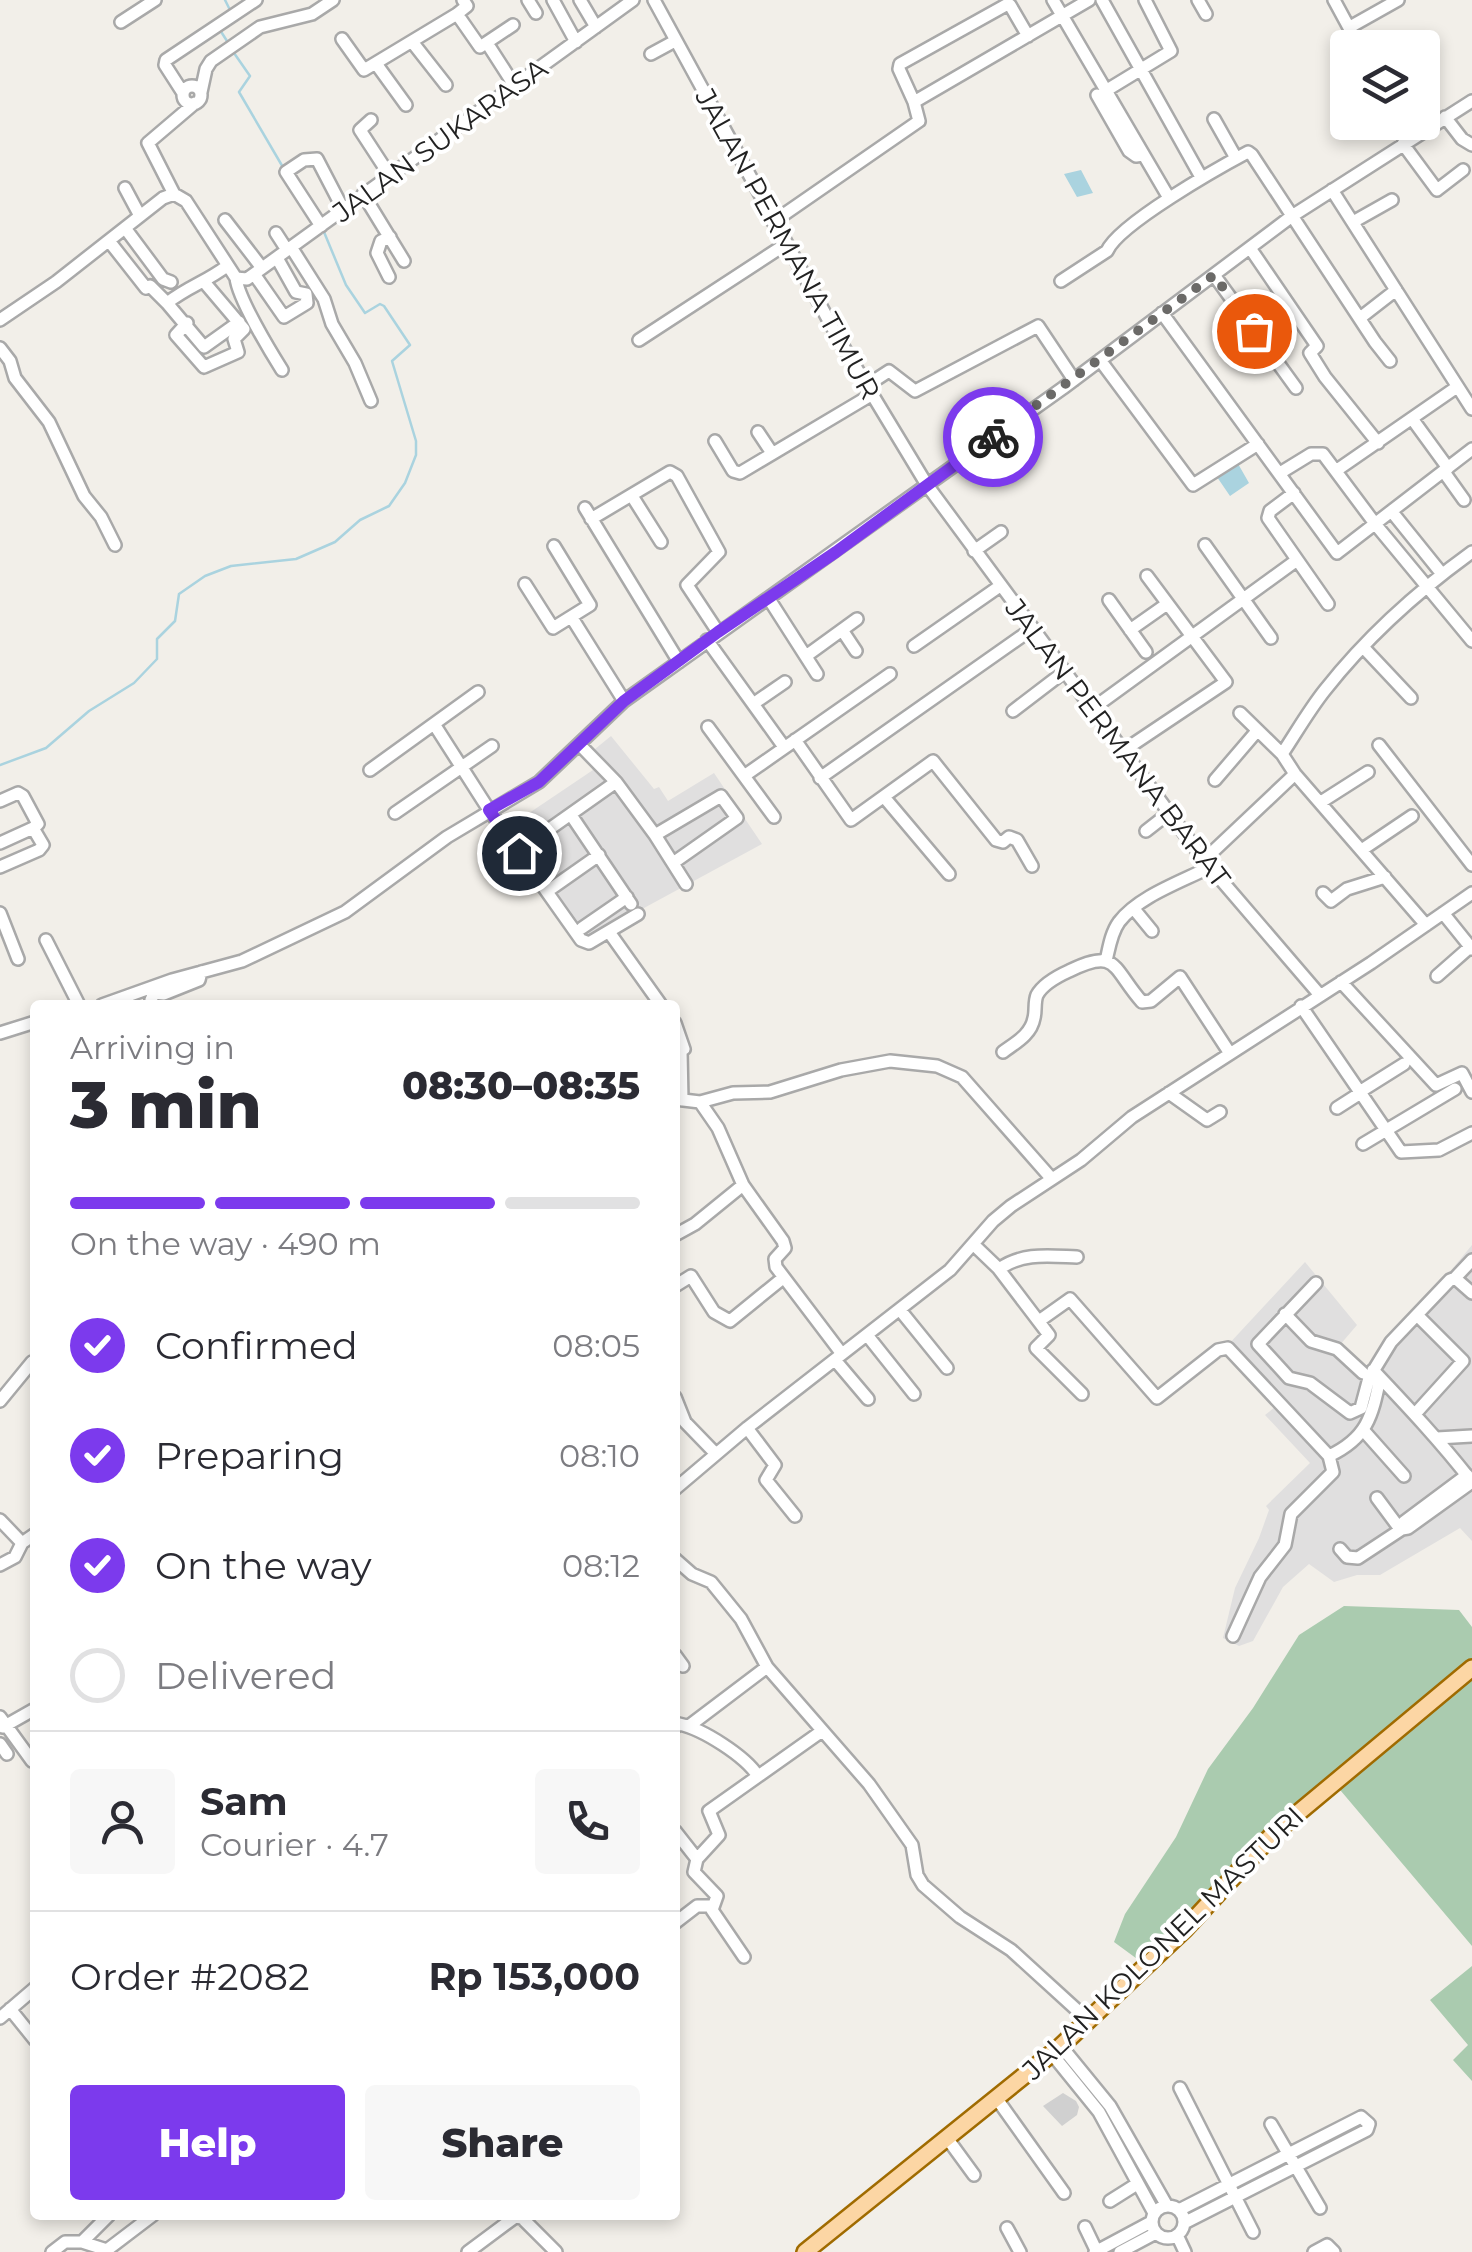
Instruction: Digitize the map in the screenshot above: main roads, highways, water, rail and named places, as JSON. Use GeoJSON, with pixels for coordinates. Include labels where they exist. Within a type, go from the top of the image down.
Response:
{"type":"FeatureCollection","features":[{"type":"Feature","properties":{"kind":"main road","name":"JALAN KOLONEL MASTURI"},"geometry":{"type":"LineString","coordinates":[[805,2252],[1056,2050],[1185,1929],[1274,1832],[1472,1668]]}},
{"type":"Feature","properties":{"kind":"water"},"geometry":{"type":"Polygon","coordinates":[[[1081,170],[1093,193],[1077,197],[1064,174],[1081,170]]]}},
{"type":"Feature","properties":{"kind":"water"},"geometry":{"type":"Polygon","coordinates":[[[1237,462],[1249,483],[1230,496],[1217,477],[1237,462]]]}},
{"type":"Feature","properties":{"kind":"waterway"},"geometry":{"type":"LineString","coordinates":[[225,0],[230,10]]}},
{"type":"Feature","properties":{"kind":"waterway"},"geometry":{"type":"LineString","coordinates":[[220,30],[227,41]]}},
{"type":"Feature","properties":{"kind":"waterway"},"geometry":{"type":"LineString","coordinates":[[234,53],[250,76],[239,92],[284,169]]}},
{"type":"Feature","properties":{"kind":"waterway"},"geometry":{"type":"LineString","coordinates":[[0,765],[46,748],[89,711],[134,683],[157,659],[157,639],[175,621],[179,594],[205,576],[231,566],[296,559],[335,542],[360,520],[389,506],[405,483],[416,455],[416,441],[392,361],[410,345],[384,306],[380,304],[365,313],[346,285],[324,232]]}}]}
